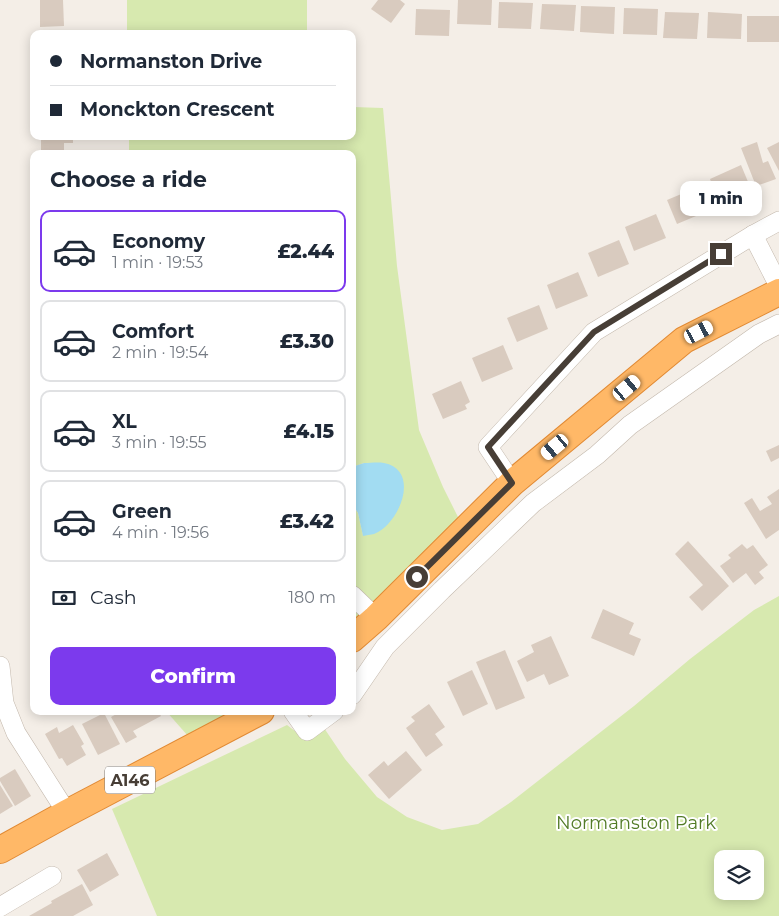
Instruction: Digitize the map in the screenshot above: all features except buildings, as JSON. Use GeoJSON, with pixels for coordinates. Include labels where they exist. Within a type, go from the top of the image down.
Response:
{"type":"FeatureCollection","features":[{"type":"Feature","properties":{"kind":"highway"},"geometry":{"type":"LineString","coordinates":[[356,635],[376,618],[512,483],[684,340],[779,292]]}},
{"type":"Feature","properties":{"kind":"highway","name":"A146"},"geometry":{"type":"LineString","coordinates":[[0,850],[253,715]]}},
{"type":"Feature","properties":{"kind":"street"},"geometry":{"type":"LineString","coordinates":[[512,483],[488,447],[594,332],[779,221]]}},
{"type":"Feature","properties":{"kind":"street"},"geometry":{"type":"LineString","coordinates":[[753,235],[779,286]]}},
{"type":"Feature","properties":{"kind":"street"},"geometry":{"type":"LineString","coordinates":[[729,317],[745,344]]}},
{"type":"Feature","properties":{"kind":"street"},"geometry":{"type":"LineString","coordinates":[[356,689],[385,647],[533,503],[597,455],[630,425],[745,344],[779,324]]}},
{"type":"Feature","properties":{"kind":"street"},"geometry":{"type":"LineString","coordinates":[[356,598],[376,618]]}},
{"type":"Feature","properties":{"kind":"street"},"geometry":{"type":"LineString","coordinates":[[0,666],[2,704],[16,733],[67,813]]}},
{"type":"Feature","properties":{"kind":"street"},"geometry":{"type":"LineString","coordinates":[[296,715],[307,731],[329,715]]}},
{"type":"Feature","properties":{"kind":"street"},"geometry":{"type":"LineString","coordinates":[[0,907],[52,876]]}},
{"type":"Feature","properties":{"kind":"green space"},"geometry":{"type":"Polygon","coordinates":[[[127,0],[307,0],[307,30],[127,30],[127,0]]]}},
{"type":"Feature","properties":{"kind":"green space"},"geometry":{"type":"Polygon","coordinates":[[[356,107],[383,108],[397,266],[419,430],[459,519],[356,622],[356,510],[363,535],[364,463],[356,466],[356,150],[129,150],[129,140],[356,140],[356,107]]]}},
{"type":"Feature","properties":{"kind":"green space","name":"Normanston Park"},"geometry":{"type":"Polygon","coordinates":[[[779,596],[779,916],[157,916],[112,809],[287,725],[303,737],[322,725],[345,759],[377,797],[407,817],[442,830],[478,824],[511,802],[634,706],[690,659],[754,610],[779,596]]]}},
{"type":"Feature","properties":{"kind":"green space"},"geometry":{"type":"Polygon","coordinates":[[[170,715],[227,715],[188,736],[170,715]]]}},
{"type":"Feature","properties":{"kind":"water"},"geometry":{"type":"Polygon","coordinates":[[[364,463],[384,463],[395,468],[402,476],[404,486],[403,497],[392,520],[374,534],[363,536],[356,510],[356,466],[364,463]]]}},
{"type":"Feature","properties":{"kind":"route"},"geometry":{"type":"LineString","coordinates":[[417,577],[512,483],[488,447],[594,332],[721,254]]}}]}
